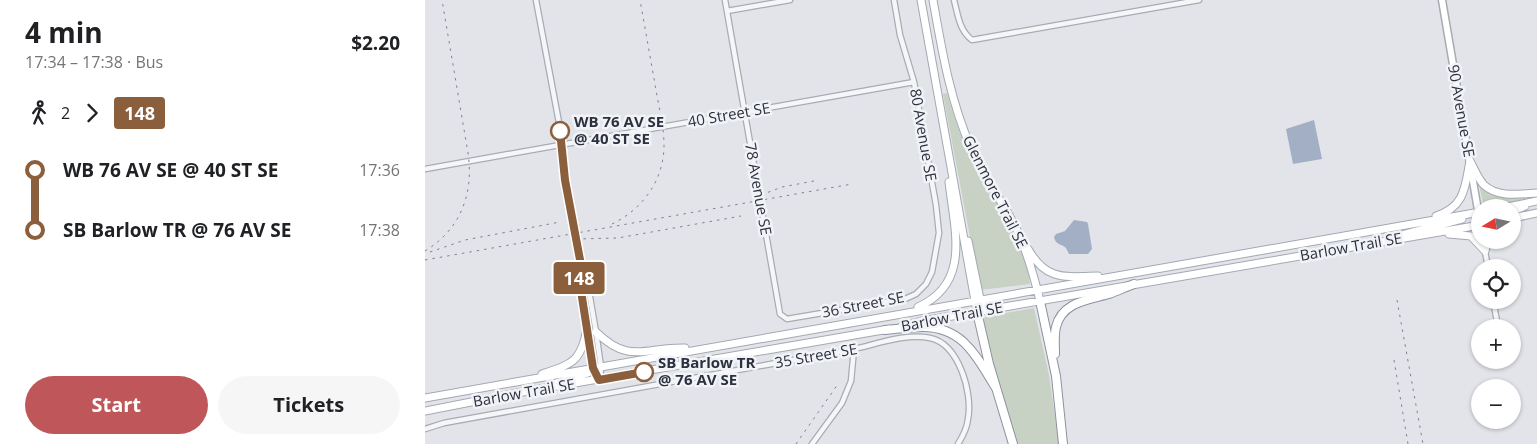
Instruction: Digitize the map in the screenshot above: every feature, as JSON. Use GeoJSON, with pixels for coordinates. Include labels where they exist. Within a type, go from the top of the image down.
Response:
{"type":"FeatureCollection","features":[{"type":"Feature","properties":{"kind":"highway"},"geometry":{"type":"LineString","coordinates":[[1056,376],[1055,328],[1062,314],[1074,304],[1134,284]]}},
{"type":"Feature","properties":{"kind":"highway","name":"Glenmore Trail SE"},"geometry":{"type":"LineString","coordinates":[[1039,301],[1056,376],[1063,444]]}},
{"type":"Feature","properties":{"kind":"highway"},"geometry":{"type":"LineString","coordinates":[[977,312],[996,388],[1013,444]]}},
{"type":"Feature","properties":{"kind":"highway"},"geometry":{"type":"LineString","coordinates":[[885,330],[924,327],[948,331],[963,340],[996,388]]}},
{"type":"Feature","properties":{"kind":"main road","name":"Glenmore Trail SE"},"geometry":{"type":"LineString","coordinates":[[921,0],[957,204],[971,254],[977,299]]}},
{"type":"Feature","properties":{"kind":"main road","name":"Glenmore Trail SE"},"geometry":{"type":"LineString","coordinates":[[933,0],[944,62],[952,96],[961,122],[972,150],[1023,245],[1039,301]]}},
{"type":"Feature","properties":{"kind":"main road"},"geometry":{"type":"LineString","coordinates":[[896,314],[926,303],[939,294],[951,278],[955,266],[956,246],[948,170],[948,150]]}},
{"type":"Feature","properties":{"kind":"main road"},"geometry":{"type":"LineString","coordinates":[[1470,161],[1483,184],[1494,192],[1506,195],[1537,194]]}},
{"type":"Feature","properties":{"kind":"main road"},"geometry":{"type":"LineString","coordinates":[[1396,226],[1443,214],[1451,210],[1461,198],[1470,161]]}},
{"type":"Feature","properties":{"kind":"main road"},"geometry":{"type":"LineString","coordinates":[[1521,204],[1537,201]]}},
{"type":"Feature","properties":{"kind":"main road"},"geometry":{"type":"LineString","coordinates":[[1521,208],[1537,201]]}},
{"type":"Feature","properties":{"kind":"main road","name":"Barlow Trail SE"},"geometry":{"type":"LineString","coordinates":[[425,397],[597,369],[977,299],[1125,275],[1471,213]]}},
{"type":"Feature","properties":{"kind":"main road"},"geometry":{"type":"LineString","coordinates":[[1521,216],[1537,214]]}},
{"type":"Feature","properties":{"kind":"main road"},"geometry":{"type":"LineString","coordinates":[[1371,244],[1380,240],[1471,217]]}},
{"type":"Feature","properties":{"kind":"main road","name":"Barlow Trail SE"},"geometry":{"type":"LineString","coordinates":[[425,411],[517,393],[885,330],[994,308],[1371,244],[1471,225]]}},
{"type":"Feature","properties":{"kind":"main road"},"geometry":{"type":"LineString","coordinates":[[1015,228],[1032,257],[1049,273],[1065,276],[1125,275]]}},
{"type":"Feature","properties":{"kind":"main road"},"geometry":{"type":"LineString","coordinates":[[1426,234],[1465,234],[1474,239],[1485,251]]}},
{"type":"Feature","properties":{"kind":"main road"},"geometry":{"type":"LineString","coordinates":[[977,299],[983,304],[994,308]]}},
{"type":"Feature","properties":{"kind":"main road"},"geometry":{"type":"LineString","coordinates":[[977,299],[977,312]]}},
{"type":"Feature","properties":{"kind":"main road"},"geometry":{"type":"LineString","coordinates":[[521,381],[566,366],[581,352],[587,328]]}},
{"type":"Feature","properties":{"kind":"main road"},"geometry":{"type":"LineString","coordinates":[[596,332],[621,351],[633,352],[681,348],[703,349]]}},
{"type":"Feature","properties":{"kind":"main road"},"geometry":{"type":"LineString","coordinates":[[517,393],[597,369]]}},
{"type":"Feature","properties":{"kind":"street"},"geometry":{"type":"LineString","coordinates":[[536,0],[563,144],[565,180],[581,265],[586,274],[596,332],[597,369]]}},
{"type":"Feature","properties":{"kind":"street","name":"78 Avenue SE"},"geometry":{"type":"LineString","coordinates":[[725,0],[780,314],[783,318]]}},
{"type":"Feature","properties":{"kind":"street"},"geometry":{"type":"LineString","coordinates":[[727,11],[790,0]]}},
{"type":"Feature","properties":{"kind":"street","name":"80 Avenue SE"},"geometry":{"type":"LineString","coordinates":[[894,0],[900,36],[914,82],[936,205],[939,233],[932,272]]}},
{"type":"Feature","properties":{"kind":"street"},"geometry":{"type":"LineString","coordinates":[[954,0],[961,26],[965,34],[973,40],[1199,0]]}},
{"type":"Feature","properties":{"kind":"street","name":"90 Avenue SE"},"geometry":{"type":"LineString","coordinates":[[1442,0],[1477,199]]}},
{"type":"Feature","properties":{"kind":"street","name":"40 Street SE"},"geometry":{"type":"LineString","coordinates":[[425,169],[914,82]]}},
{"type":"Feature","properties":{"kind":"street"},"geometry":{"type":"LineString","coordinates":[[1485,251],[1486,259]]}},
{"type":"Feature","properties":{"kind":"street"},"geometry":{"type":"LineString","coordinates":[[581,265],[579,278],[587,328],[599,380]]}},
{"type":"Feature","properties":{"kind":"street","name":"36 Street SE"},"geometry":{"type":"LineString","coordinates":[[783,318],[787,319],[905,299],[916,294],[926,284],[932,272]]}},
{"type":"Feature","properties":{"kind":"street","name":"35 Street SE"},"geometry":{"type":"LineString","coordinates":[[425,429],[444,422],[854,349],[911,337],[930,338],[942,342],[961,367],[968,397],[969,411],[967,427],[958,444]]}},
{"type":"Feature","properties":{"kind":"street"},"geometry":{"type":"LineString","coordinates":[[812,444],[842,403],[851,381],[854,349]]}},
{"type":"Feature","properties":{"kind":"shaded area"},"geometry":{"type":"Polygon","coordinates":[[[947,93],[964,143],[1017,240],[1023,255],[1030,284],[980,290],[943,94],[947,93]]]}},
{"type":"Feature","properties":{"kind":"shaded area"},"geometry":{"type":"Polygon","coordinates":[[[1481,184],[1508,197],[1521,199],[1482,199],[1479,185],[1481,184]]]}},
{"type":"Feature","properties":{"kind":"shaded area"},"geometry":{"type":"Polygon","coordinates":[[[1034,308],[1049,375],[1059,444],[1018,444],[998,381],[983,317],[1034,308]]]}},
{"type":"Feature","properties":{"kind":"water"},"geometry":{"type":"Polygon","coordinates":[[[1314,120],[1322,159],[1293,164],[1286,129],[1314,120]]]}},
{"type":"Feature","properties":{"kind":"water"},"geometry":{"type":"Polygon","coordinates":[[[1074,220],[1087,222],[1088,224],[1092,249],[1088,254],[1069,254],[1064,246],[1055,240],[1056,234],[1065,231],[1074,220]]]}},
{"type":"Feature","properties":{"kind":"railway"},"geometry":{"type":"LineString","coordinates":[[425,251],[448,232],[456,221],[467,196],[469,182],[468,153],[442,0]]}},
{"type":"Feature","properties":{"kind":"railway"},"geometry":{"type":"LineString","coordinates":[[612,224],[633,210],[650,192],[656,181],[663,158],[664,137],[662,122],[640,0]]}},
{"type":"Feature","properties":{"kind":"railway"},"geometry":{"type":"LineString","coordinates":[[761,195],[782,187],[814,181]]}},
{"type":"Feature","properties":{"kind":"railway"},"geometry":{"type":"LineString","coordinates":[[425,260],[852,184]]}},
{"type":"Feature","properties":{"kind":"railway"},"geometry":{"type":"LineString","coordinates":[[576,239],[618,238],[741,216]]}},
{"type":"Feature","properties":{"kind":"railway"},"geometry":{"type":"LineString","coordinates":[[430,252],[465,240],[560,222]]}},
{"type":"Feature","properties":{"kind":"railway"},"geometry":{"type":"LineString","coordinates":[[1397,300],[1423,444]]}},
{"type":"Feature","properties":{"kind":"railway"},"geometry":{"type":"LineString","coordinates":[[1394,360],[1408,444]]}},
{"type":"Feature","properties":{"kind":"railway"},"geometry":{"type":"LineString","coordinates":[[796,444],[838,384]]}},
{"type":"Feature","properties":{"kind":"bus line","name":"148"},"geometry":{"type":"LineString","coordinates":[[560,131],[563,144],[565,180],[581,265],[579,278],[593,368],[599,380],[644,372]]}},
{"type":"Feature","properties":{"kind":"place","name":"WB 76 AV SE @ 40 ST SE"},"geometry":{"type":"Point","coordinates":[560,131]}},
{"type":"Feature","properties":{"kind":"place","name":"SB Barlow TR @ 76 AV SE"},"geometry":{"type":"Point","coordinates":[644,372]}}]}
